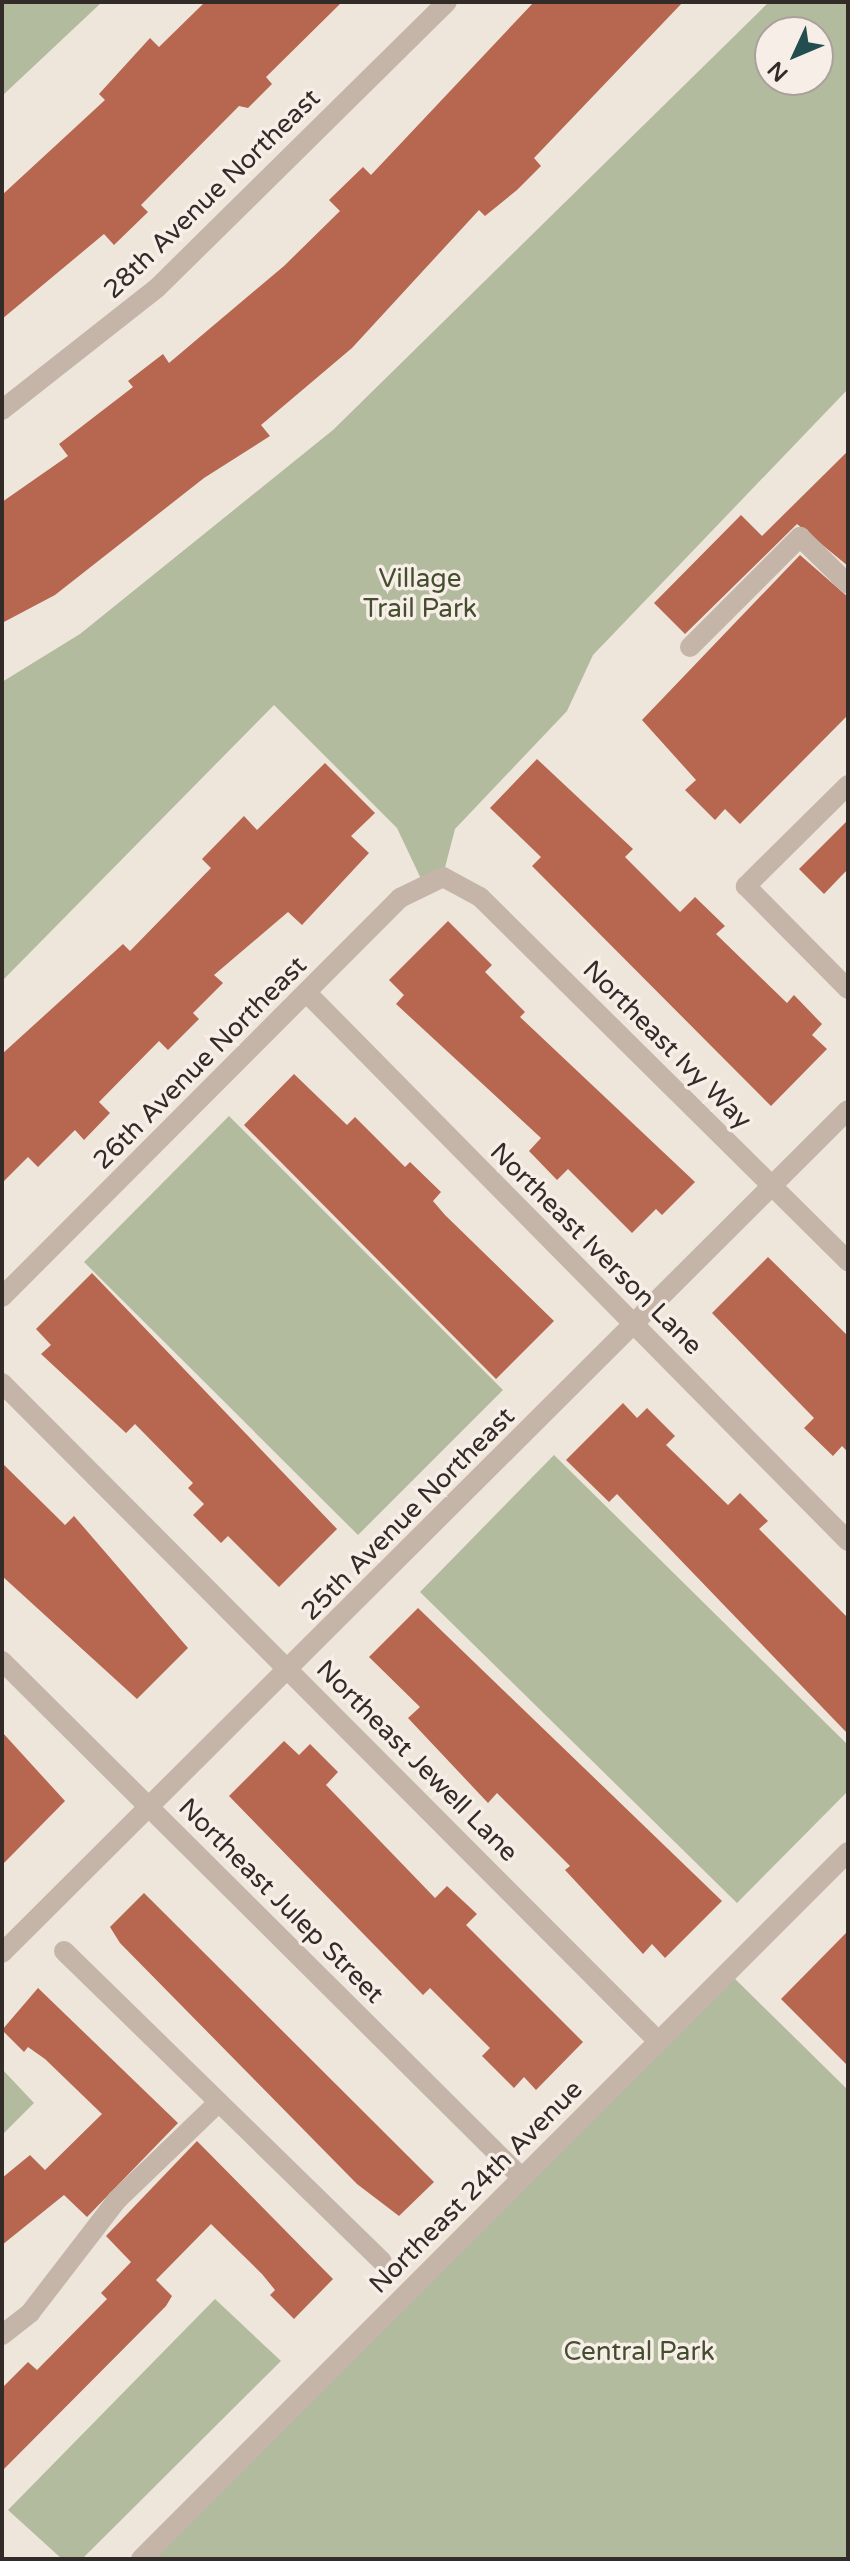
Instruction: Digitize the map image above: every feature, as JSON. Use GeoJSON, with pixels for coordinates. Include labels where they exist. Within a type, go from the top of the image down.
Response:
{"type":"FeatureCollection","features":[{"type":"Feature","properties":{"kind":"street","name":"28th Avenue Northeast"},"geometry":{"type":"LineString","coordinates":[[2,410],[157,288],[447,2]]}},
{"type":"Feature","properties":{"kind":"street"},"geometry":{"type":"LineString","coordinates":[[690,647],[800,537],[848,584]]}},
{"type":"Feature","properties":{"kind":"street"},"geometry":{"type":"LineString","coordinates":[[848,785],[746,886],[848,989]]}},
{"type":"Feature","properties":{"kind":"street","name":"26th Avenue Northeast"},"geometry":{"type":"LineString","coordinates":[[2,1297],[400,898],[443,877]]}},
{"type":"Feature","properties":{"kind":"street","name":"Northeast Ivy Way"},"geometry":{"type":"LineString","coordinates":[[443,877],[480,897],[848,1261]]}},
{"type":"Feature","properties":{"kind":"street","name":"Northeast Iverson Lane"},"geometry":{"type":"LineString","coordinates":[[307,993],[848,1541]]}},
{"type":"Feature","properties":{"kind":"street","name":"25th Avenue Northeast"},"geometry":{"type":"LineString","coordinates":[[2,1953],[848,1110]]}},
{"type":"Feature","properties":{"kind":"street","name":"Northeast Jewell Lane"},"geometry":{"type":"LineString","coordinates":[[2,1383],[658,2041]]}},
{"type":"Feature","properties":{"kind":"street","name":"Northeast Julep Street"},"geometry":{"type":"LineString","coordinates":[[2,1661],[522,2178]]}},
{"type":"Feature","properties":{"kind":"street","name":"Northeast 24th Avenue"},"geometry":{"type":"LineString","coordinates":[[141,2559],[848,1852]]}},
{"type":"Feature","properties":{"kind":"street"},"geometry":{"type":"LineString","coordinates":[[64,1951],[382,2261]]}},
{"type":"Feature","properties":{"kind":"street"},"geometry":{"type":"LineString","coordinates":[[2,2335],[30,2313],[117,2200],[219,2102]]}},
{"type":"Feature","properties":{"kind":"green space"},"geometry":{"type":"Polygon","coordinates":[[[2,2],[102,2],[2,96],[2,2]]]}},
{"type":"Feature","properties":{"kind":"green space","name":"Village Trail Park"},"geometry":{"type":"Polygon","coordinates":[[[769,2],[848,2],[848,389],[593,655],[567,711],[455,829],[443,875],[423,883],[397,828],[274,705],[2,981],[2,682],[80,634],[333,430],[754,17],[754,96],[834,96],[834,16],[755,16],[769,2]]]}},
{"type":"Feature","properties":{"kind":"green space"},"geometry":{"type":"Polygon","coordinates":[[[229,1116],[503,1390],[358,1535],[84,1262],[229,1116]]]}},
{"type":"Feature","properties":{"kind":"green space"},"geometry":{"type":"Polygon","coordinates":[[[554,1455],[848,1745],[848,1791],[737,1903],[420,1592],[554,1455]]]}},
{"type":"Feature","properties":{"kind":"green space","name":"Central Park"},"geometry":{"type":"Polygon","coordinates":[[[728,1972],[848,2090],[848,2559],[141,2559],[728,1972]]]}},
{"type":"Feature","properties":{"kind":"green space"},"geometry":{"type":"Polygon","coordinates":[[[2,2069],[34,2103],[2,2135],[2,2069]]]}},
{"type":"Feature","properties":{"kind":"green space"},"geometry":{"type":"Polygon","coordinates":[[[215,2299],[281,2361],[82,2559],[62,2559],[8,2510],[215,2299]]]}},
{"type":"Feature","properties":{"kind":"building"},"geometry":{"type":"Polygon","coordinates":[[[205,2],[342,2],[266,77],[272,84],[248,108],[239,106],[141,205],[148,212],[114,245],[104,234],[2,319],[2,195],[105,100],[99,94],[150,38],[159,47],[205,2]]]}},
{"type":"Feature","properties":{"kind":"building"},"geometry":{"type":"Polygon","coordinates":[[[534,2],[683,2],[534,158],[541,166],[485,216],[479,210],[352,348],[261,425],[270,436],[204,478],[55,595],[2,623],[2,502],[68,456],[59,444],[133,387],[128,381],[163,354],[169,363],[284,266],[340,211],[329,200],[363,167],[371,175],[534,2]]]}},
{"type":"Feature","properties":{"kind":"building"},"geometry":{"type":"Polygon","coordinates":[[[848,451],[848,566],[797,524],[685,634],[654,603],[741,515],[762,536],[848,451]]]}},
{"type":"Feature","properties":{"kind":"building"},"geometry":{"type":"Polygon","coordinates":[[[800,555],[848,597],[848,715],[740,824],[725,809],[715,820],[685,790],[696,780],[642,720],[800,555]]]}},
{"type":"Feature","properties":{"kind":"building"},"geometry":{"type":"Polygon","coordinates":[[[537,759],[633,849],[625,857],[680,912],[695,897],[725,926],[716,934],[787,1003],[794,995],[822,1024],[812,1035],[827,1049],[771,1106],[532,866],[541,857],[490,808],[537,759]]]}},
{"type":"Feature","properties":{"kind":"building"},"geometry":{"type":"Polygon","coordinates":[[[325,763],[375,813],[351,836],[369,853],[302,925],[288,912],[214,975],[223,983],[193,1013],[199,1019],[168,1050],[159,1041],[99,1102],[110,1113],[84,1140],[75,1130],[38,1167],[28,1157],[2,1183],[2,1054],[123,944],[130,951],[211,868],[202,859],[244,816],[257,830],[325,763]]]}},
{"type":"Feature","properties":{"kind":"building"},"geometry":{"type":"Polygon","coordinates":[[[848,820],[848,869],[824,894],[799,869],[848,820]]]}},
{"type":"Feature","properties":{"kind":"building"},"geometry":{"type":"Polygon","coordinates":[[[448,921],[492,965],[485,972],[525,1012],[520,1017],[695,1182],[662,1215],[656,1209],[632,1233],[568,1169],[557,1180],[529,1151],[541,1138],[396,1004],[404,995],[389,980],[448,921]]]}},
{"type":"Feature","properties":{"kind":"building"},"geometry":{"type":"Polygon","coordinates":[[[294,1074],[347,1125],[355,1117],[405,1167],[410,1162],[441,1192],[433,1201],[445,1215],[554,1321],[496,1379],[244,1125],[294,1074]]]}},
{"type":"Feature","properties":{"kind":"building"},"geometry":{"type":"Polygon","coordinates":[[[768,1257],[848,1336],[848,1452],[842,1446],[833,1456],[804,1428],[814,1418],[712,1313],[768,1257]]]}},
{"type":"Feature","properties":{"kind":"building"},"geometry":{"type":"Polygon","coordinates":[[[92,1273],[337,1529],[279,1587],[228,1536],[221,1543],[193,1515],[204,1504],[188,1488],[193,1483],[135,1424],[126,1433],[41,1354],[51,1345],[36,1329],[92,1273]]]}},
{"type":"Feature","properties":{"kind":"building"},"geometry":{"type":"Polygon","coordinates":[[[623,1403],[637,1418],[647,1408],[675,1436],[666,1445],[728,1505],[740,1493],[768,1521],[759,1529],[848,1618],[848,1734],[617,1494],[609,1502],[566,1460],[623,1403]]]}},
{"type":"Feature","properties":{"kind":"building"},"geometry":{"type":"Polygon","coordinates":[[[2,1463],[65,1525],[74,1516],[188,1648],[137,1699],[2,1576],[2,1463]]]}},
{"type":"Feature","properties":{"kind":"building"},"geometry":{"type":"Polygon","coordinates":[[[418,1608],[722,1901],[665,1958],[652,1944],[643,1954],[565,1870],[570,1866],[497,1793],[488,1803],[408,1718],[420,1707],[369,1657],[418,1608]]]}},
{"type":"Feature","properties":{"kind":"building"},"geometry":{"type":"Polygon","coordinates":[[[2,1732],[65,1801],[2,1865],[2,1732]]]}},
{"type":"Feature","properties":{"kind":"building"},"geometry":{"type":"Polygon","coordinates":[[[284,1741],[299,1755],[310,1744],[338,1772],[326,1785],[435,1898],[447,1886],[477,1914],[466,1925],[583,2042],[536,2090],[524,2077],[514,2088],[482,2056],[490,2048],[430,1988],[423,1995],[229,1796],[284,1741]]]}},
{"type":"Feature","properties":{"kind":"building"},"geometry":{"type":"Polygon","coordinates":[[[144,1893],[434,2182],[399,2216],[357,2184],[120,1943],[110,1927],[144,1893]]]}},
{"type":"Feature","properties":{"kind":"building"},"geometry":{"type":"Polygon","coordinates":[[[848,1931],[848,2066],[781,1999],[848,1931]]]}},
{"type":"Feature","properties":{"kind":"building"},"geometry":{"type":"Polygon","coordinates":[[[38,1988],[178,2123],[87,2217],[64,2195],[2,2245],[2,2178],[30,2155],[45,2170],[102,2114],[45,2059],[28,2047],[24,2052],[2,2030],[38,1988]]]}},
{"type":"Feature","properties":{"kind":"building"},"geometry":{"type":"Polygon","coordinates":[[[197,2141],[333,2279],[294,2319],[270,2295],[275,2290],[262,2274],[211,2224],[156,2280],[172,2296],[166,2306],[2,2471],[2,2388],[28,2362],[37,2370],[107,2299],[101,2293],[131,2262],[106,2236],[197,2141]]]}}]}
